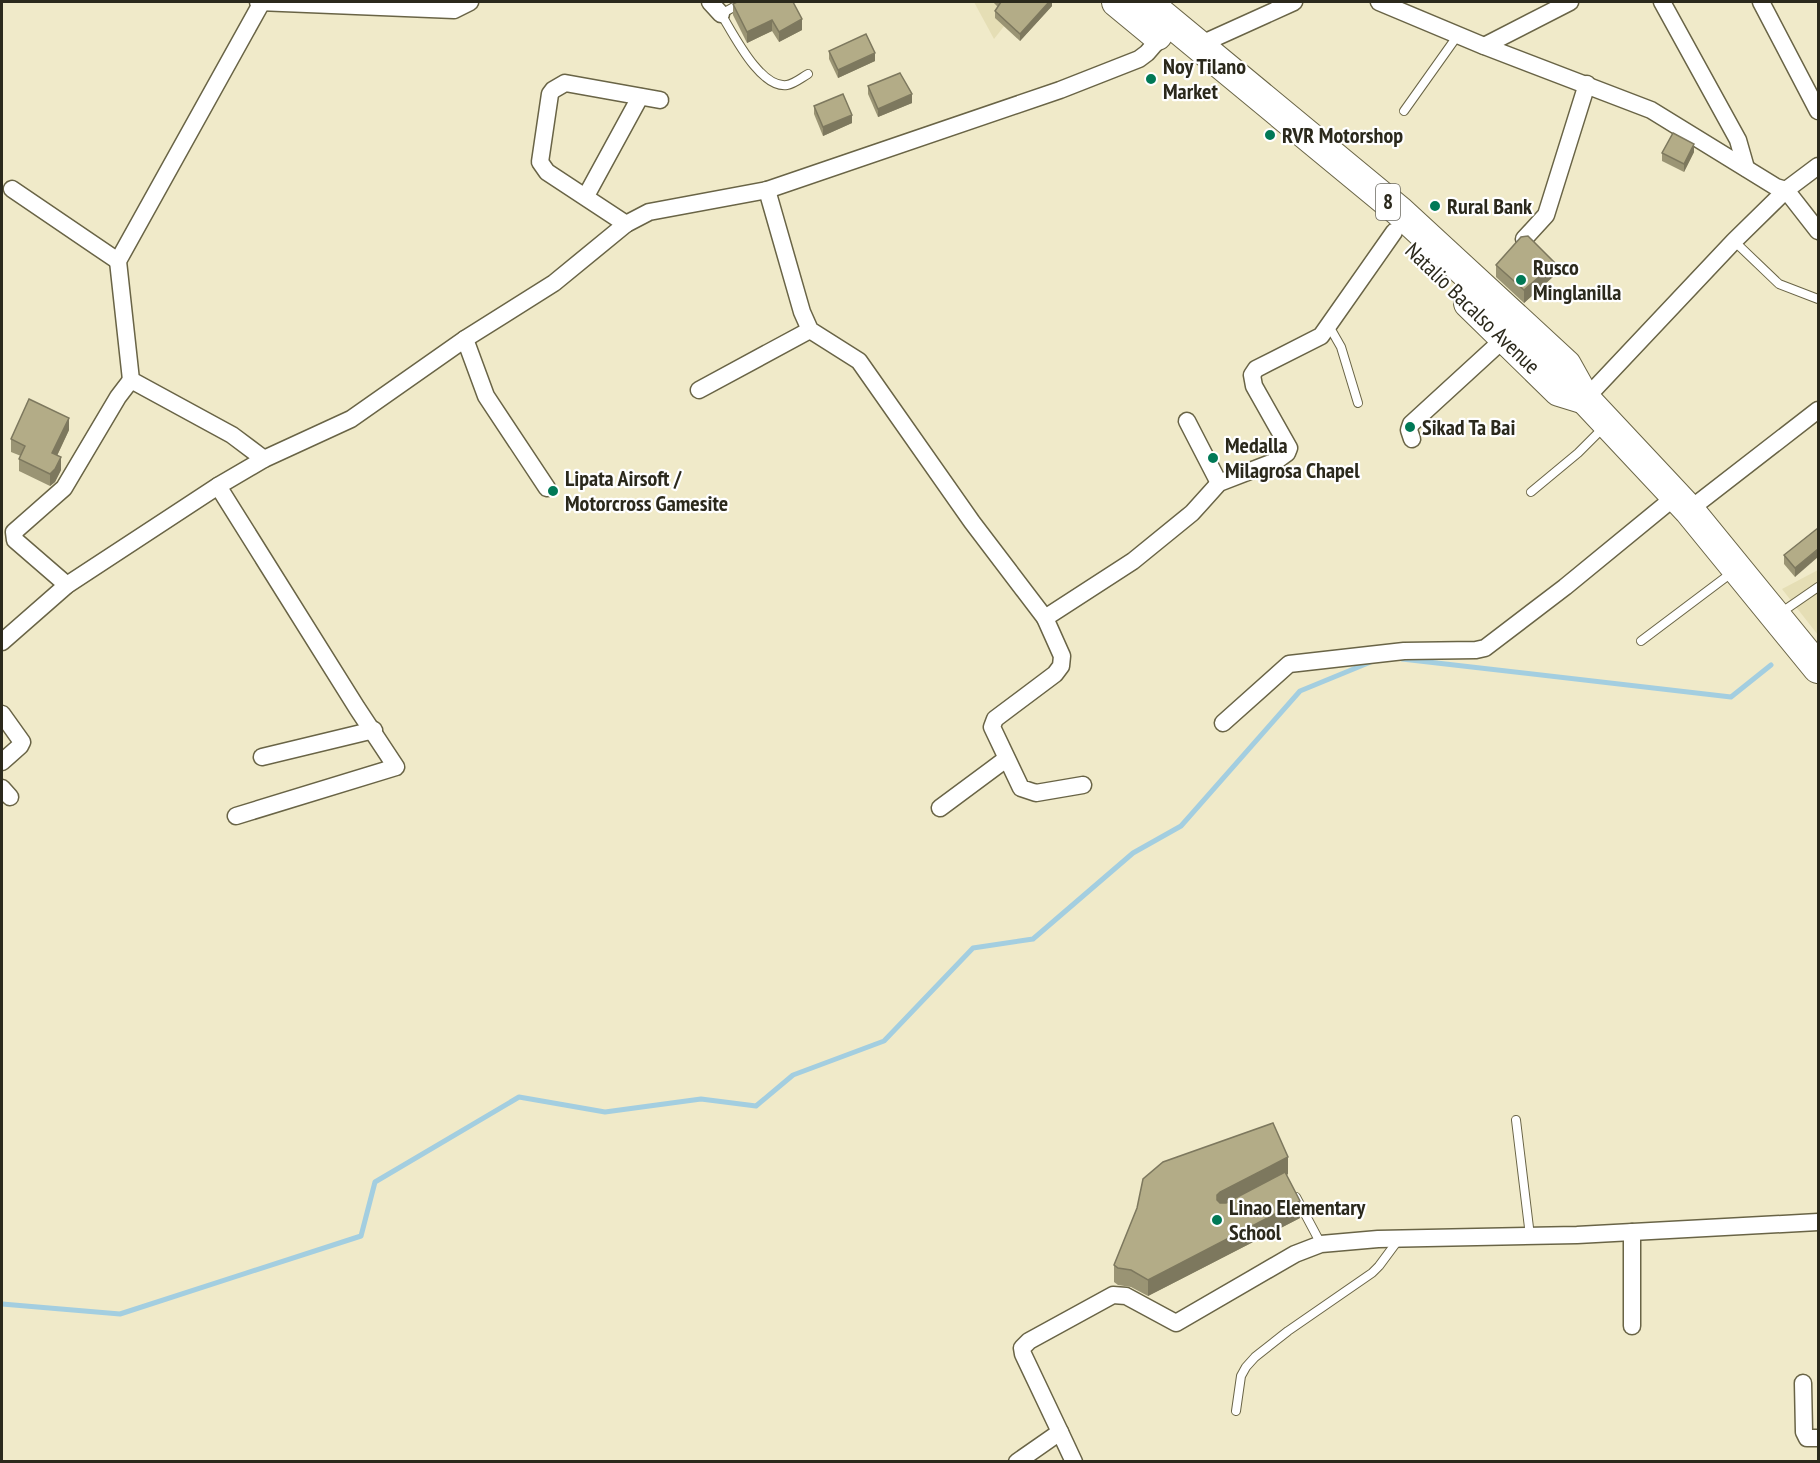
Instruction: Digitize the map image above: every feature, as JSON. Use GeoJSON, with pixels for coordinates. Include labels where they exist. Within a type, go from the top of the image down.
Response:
{"type":"FeatureCollection","features":[{"type":"Feature","properties":{"kind":"highway","name":"Natalio Bacalso Avenue"},"geometry":{"type":"LineString","coordinates":[[1117,2],[1166,31],[1198,45],[1399,211],[1513,315],[1566,365],[1585,399],[1609,422],[1682,503],[1776,616],[1812,655]]}},
{"type":"Feature","properties":{"kind":"highway","name":"Natalio Bacalso Avenue"},"geometry":{"type":"LineString","coordinates":[[1146,2],[1166,31],[1394,232],[1506,337],[1558,391],[1585,399]]}},
{"type":"Feature","properties":{"kind":"street"},"geometry":{"type":"LineString","coordinates":[[67,585],[15,540],[14,532],[64,488],[118,397],[131,380],[118,261],[261,2],[454,10],[470,2]]}},
{"type":"Feature","properties":{"kind":"street"},"geometry":{"type":"LineString","coordinates":[[1198,45],[1289,2]]}},
{"type":"Feature","properties":{"kind":"street"},"geometry":{"type":"LineString","coordinates":[[1379,2],[1484,46],[1652,110],[1776,187],[1786,190],[1818,231]]}},
{"type":"Feature","properties":{"kind":"street"},"geometry":{"type":"LineString","coordinates":[[1484,46],[1570,2]]}},
{"type":"Feature","properties":{"kind":"street"},"geometry":{"type":"LineString","coordinates":[[1662,2],[1738,140],[1746,168]]}},
{"type":"Feature","properties":{"kind":"street"},"geometry":{"type":"LineString","coordinates":[[1761,2],[1818,111]]}},
{"type":"Feature","properties":{"kind":"street"},"geometry":{"type":"LineString","coordinates":[[2,642],[67,585],[218,486],[264,459],[351,419],[465,339],[554,283],[626,224],[649,212],[767,190],[1060,90],[1139,59],[1166,31]]}},
{"type":"Feature","properties":{"kind":"street"},"geometry":{"type":"LineString","coordinates":[[626,224],[547,172],[540,162],[550,94],[565,83],[660,100]]}},
{"type":"Feature","properties":{"kind":"street"},"geometry":{"type":"LineString","coordinates":[[1524,239],[1546,215],[1587,84]]}},
{"type":"Feature","properties":{"kind":"street"},"geometry":{"type":"LineString","coordinates":[[586,196],[640,97]]}},
{"type":"Feature","properties":{"kind":"street"},"geometry":{"type":"LineString","coordinates":[[1585,399],[1734,241],[1786,190],[1796,185],[1818,166]]}},
{"type":"Feature","properties":{"kind":"street"},"geometry":{"type":"LineString","coordinates":[[12,189],[118,261]]}},
{"type":"Feature","properties":{"kind":"street"},"geometry":{"type":"LineString","coordinates":[[767,190],[802,312],[810,330],[859,361],[972,522],[1045,618],[1062,656],[1061,666],[1055,674],[995,719],[993,723],[992,730],[1021,788],[1036,793],[1083,785]]}},
{"type":"Feature","properties":{"kind":"street"},"geometry":{"type":"LineString","coordinates":[[1045,618],[1133,561],[1192,513],[1219,483],[1276,461],[1287,453],[1289,448],[1254,386],[1252,375],[1256,369],[1315,340],[1329,327],[1394,232]]}},
{"type":"Feature","properties":{"kind":"street"},"geometry":{"type":"LineString","coordinates":[[699,390],[810,330]]}},
{"type":"Feature","properties":{"kind":"street"},"geometry":{"type":"LineString","coordinates":[[1412,440],[1410,424],[1506,337]]}},
{"type":"Feature","properties":{"kind":"street"},"geometry":{"type":"LineString","coordinates":[[465,339],[486,396],[548,488]]}},
{"type":"Feature","properties":{"kind":"street"},"geometry":{"type":"LineString","coordinates":[[131,380],[232,435],[264,459]]}},
{"type":"Feature","properties":{"kind":"street"},"geometry":{"type":"LineString","coordinates":[[1223,723],[1289,664],[1404,651],[1485,648],[1682,503],[1818,410]]}},
{"type":"Feature","properties":{"kind":"street"},"geometry":{"type":"LineString","coordinates":[[1187,421],[1219,483]]}},
{"type":"Feature","properties":{"kind":"street"},"geometry":{"type":"LineString","coordinates":[[218,486],[350,698],[374,730],[396,767],[236,816]]}},
{"type":"Feature","properties":{"kind":"street"},"geometry":{"type":"LineString","coordinates":[[2,714],[22,742],[2,762]]}},
{"type":"Feature","properties":{"kind":"street"},"geometry":{"type":"LineString","coordinates":[[262,757],[374,730]]}},
{"type":"Feature","properties":{"kind":"street"},"geometry":{"type":"LineString","coordinates":[[940,808],[1006,759]]}},
{"type":"Feature","properties":{"kind":"street"},"geometry":{"type":"LineString","coordinates":[[1074,1461],[1023,1354],[1023,1348],[1029,1341],[1113,1295],[1126,1296],[1176,1323],[1295,1254],[1320,1244],[1818,1222]]}},
{"type":"Feature","properties":{"kind":"street"},"geometry":{"type":"LineString","coordinates":[[1632,1232],[1632,1326]]}},
{"type":"Feature","properties":{"kind":"street"},"geometry":{"type":"LineString","coordinates":[[1803,1383],[1804,1432],[1807,1437],[1818,1438]]}},
{"type":"Feature","properties":{"kind":"street"},"geometry":{"type":"LineString","coordinates":[[1017,1461],[1060,1432]]}},
{"type":"Feature","properties":{"kind":"lane"},"geometry":{"type":"LineString","coordinates":[[743,2],[715,8],[751,63],[764,77],[783,86],[808,74]]}},
{"type":"Feature","properties":{"kind":"lane"},"geometry":{"type":"LineString","coordinates":[[1404,111],[1458,34]]}},
{"type":"Feature","properties":{"kind":"lane"},"geometry":{"type":"LineString","coordinates":[[1734,241],[1779,284],[1818,299]]}},
{"type":"Feature","properties":{"kind":"lane"},"geometry":{"type":"LineString","coordinates":[[1329,327],[1341,347],[1358,403]]}},
{"type":"Feature","properties":{"kind":"lane"},"geometry":{"type":"LineString","coordinates":[[1530,492],[1578,453],[1609,422]]}},
{"type":"Feature","properties":{"kind":"lane"},"geometry":{"type":"LineString","coordinates":[[1641,641],[1737,569]]}},
{"type":"Feature","properties":{"kind":"lane"},"geometry":{"type":"LineString","coordinates":[[1776,616],[1818,587]]}},
{"type":"Feature","properties":{"kind":"lane"},"geometry":{"type":"LineString","coordinates":[[1516,1120],[1530,1236]]}},
{"type":"Feature","properties":{"kind":"lane"},"geometry":{"type":"LineString","coordinates":[[1292,1190],[1320,1244]]}},
{"type":"Feature","properties":{"kind":"lane"},"geometry":{"type":"LineString","coordinates":[[1236,1411],[1241,1376],[1246,1367],[1288,1331],[1372,1273],[1380,1266],[1399,1239]]}},
{"type":"Feature","properties":{"kind":"shaded area"},"geometry":{"type":"Polygon","coordinates":[[[974,2],[1023,2],[994,39],[974,2]]]}},
{"type":"Feature","properties":{"kind":"shaded area"},"geometry":{"type":"Polygon","coordinates":[[[1818,570],[1818,635],[1782,589],[1818,570]]]}},
{"type":"Feature","properties":{"kind":"building"},"geometry":{"type":"Polygon","coordinates":[[[737,2],[793,2],[802,19],[779,32],[772,20],[747,32],[733,4],[737,2]]]}},
{"type":"Feature","properties":{"kind":"building"},"geometry":{"type":"Polygon","coordinates":[[[1001,2],[1049,2],[1020,34],[995,11],[1001,2]]]}},
{"type":"Feature","properties":{"kind":"building"},"geometry":{"type":"Polygon","coordinates":[[[866,34],[875,53],[838,70],[829,51],[866,34]]]}},
{"type":"Feature","properties":{"kind":"building"},"geometry":{"type":"Polygon","coordinates":[[[900,73],[912,94],[878,109],[868,86],[900,73]]]}},
{"type":"Feature","properties":{"kind":"building"},"geometry":{"type":"Polygon","coordinates":[[[843,94],[852,115],[823,127],[814,106],[843,94]]]}},
{"type":"Feature","properties":{"kind":"building"},"geometry":{"type":"Polygon","coordinates":[[[1673,133],[1694,144],[1684,164],[1662,153],[1673,133]]]}},
{"type":"Feature","properties":{"kind":"building"},"geometry":{"type":"Polygon","coordinates":[[[1528,236],[1555,263],[1524,290],[1496,265],[1521,237],[1528,236]]]}},
{"type":"Feature","properties":{"kind":"building"},"geometry":{"type":"Polygon","coordinates":[[[29,399],[69,418],[52,453],[61,457],[50,474],[19,459],[25,446],[11,439],[29,399]]]}},
{"type":"Feature","properties":{"kind":"building"},"geometry":{"type":"Polygon","coordinates":[[[1818,528],[1818,549],[1795,568],[1784,555],[1818,528]]]}},
{"type":"Feature","properties":{"kind":"building","name":"Linao Elementary School"},"geometry":{"type":"Polygon","coordinates":[[[1273,1123],[1288,1157],[1220,1192],[1217,1200],[1220,1203],[1226,1203],[1285,1172],[1300,1201],[1148,1280],[1131,1270],[1114,1265],[1137,1208],[1143,1179],[1163,1162],[1273,1123]]]}},
{"type":"Feature","properties":{"kind":"waterway"},"geometry":{"type":"LineString","coordinates":[[1402,659],[1731,697],[1771,665]]}},
{"type":"Feature","properties":{"kind":"waterway"},"geometry":{"type":"LineString","coordinates":[[2,1304],[120,1314],[361,1236],[375,1182],[519,1097],[605,1112],[701,1099],[756,1106],[793,1075],[884,1041],[973,948],[1033,939],[1133,853],[1181,826],[1300,691],[1373,661]]}},
{"type":"Feature","properties":{"kind":"place","name":"Noy Tilano Market"},"geometry":{"type":"Point","coordinates":[1151,79]}},
{"type":"Feature","properties":{"kind":"place","name":"RVR Motorshop"},"geometry":{"type":"Point","coordinates":[1270,135]}},
{"type":"Feature","properties":{"kind":"place","name":"Rural Bank"},"geometry":{"type":"Point","coordinates":[1435,206]}},
{"type":"Feature","properties":{"kind":"place","name":"Rusco Minglanilla"},"geometry":{"type":"Point","coordinates":[1521,280]}},
{"type":"Feature","properties":{"kind":"place","name":"Sikad Ta Bai"},"geometry":{"type":"Point","coordinates":[1410,427]}},
{"type":"Feature","properties":{"kind":"place","name":"Medalla Milagrosa Chapel"},"geometry":{"type":"Point","coordinates":[1213,458]}},
{"type":"Feature","properties":{"kind":"place","name":"Lipata Airsoft / Motorcross Gamesite"},"geometry":{"type":"Point","coordinates":[553,491]}},
{"type":"Feature","properties":{"kind":"place","name":"Linao Elementary School"},"geometry":{"type":"Point","coordinates":[1217,1220]}}]}
